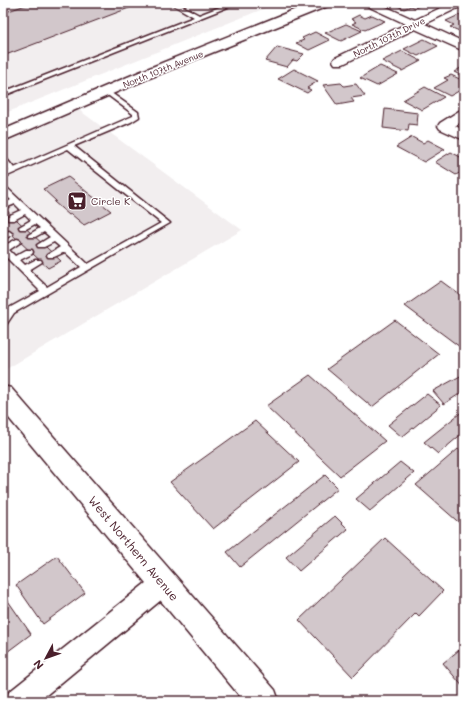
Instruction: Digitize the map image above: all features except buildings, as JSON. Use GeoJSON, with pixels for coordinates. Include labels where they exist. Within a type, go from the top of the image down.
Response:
{"type":"FeatureCollection","features":[{"type":"Feature","properties":{"kind":"street","name":"North 107th Avenue"},"geometry":{"type":"LineString","coordinates":[[3,136],[323,3]]}},
{"type":"Feature","properties":{"kind":"street"},"geometry":{"type":"LineString","coordinates":[[369,3],[464,47]]}},
{"type":"Feature","properties":{"kind":"street","name":"North 107th Drive"},"geometry":{"type":"LineString","coordinates":[[339,61],[460,3]]}},
{"type":"Feature","properties":{"kind":"street"},"geometry":{"type":"LineString","coordinates":[[464,114],[445,126],[464,136]]}},
{"type":"Feature","properties":{"kind":"street","name":"West Northern Avenue"},"geometry":{"type":"LineString","coordinates":[[3,395],[264,701]]}},
{"type":"Feature","properties":{"kind":"street"},"geometry":{"type":"LineString","coordinates":[[18,701],[164,583]]}},
{"type":"Feature","properties":{"kind":"lane"},"geometry":{"type":"LineString","coordinates":[[173,3],[198,17]]}},
{"type":"Feature","properties":{"kind":"lane"},"geometry":{"type":"LineString","coordinates":[[3,94],[235,3]]}},
{"type":"Feature","properties":{"kind":"lane"},"geometry":{"type":"LineString","coordinates":[[3,176],[136,117],[136,113],[107,92]]}},
{"type":"Feature","properties":{"kind":"lane"},"geometry":{"type":"LineString","coordinates":[[3,323],[7,312],[166,223],[69,146]]}},
{"type":"Feature","properties":{"kind":"lane"},"geometry":{"type":"LineString","coordinates":[[3,158],[13,172]]}},
{"type":"Feature","properties":{"kind":"lane"},"geometry":{"type":"LineString","coordinates":[[4,192],[87,268]]}},
{"type":"Feature","properties":{"kind":"lane"},"geometry":{"type":"LineString","coordinates":[[3,207],[15,201]]}},
{"type":"Feature","properties":{"kind":"lane"},"geometry":{"type":"LineString","coordinates":[[11,218],[26,211]]}},
{"type":"Feature","properties":{"kind":"lane"},"geometry":{"type":"LineString","coordinates":[[22,227],[36,220]]}},
{"type":"Feature","properties":{"kind":"lane"},"geometry":{"type":"LineString","coordinates":[[32,235],[45,229]]}},
{"type":"Feature","properties":{"kind":"lane"},"geometry":{"type":"LineString","coordinates":[[41,245],[55,238]]}},
{"type":"Feature","properties":{"kind":"lane"},"geometry":{"type":"LineString","coordinates":[[17,242],[3,249],[46,291]]}},
{"type":"Feature","properties":{"kind":"lane"},"geometry":{"type":"LineString","coordinates":[[52,255],[65,248]]}},
{"type":"Feature","properties":{"kind":"lane"},"geometry":{"type":"LineString","coordinates":[[14,260],[29,252]]}},
{"type":"Feature","properties":{"kind":"lane"},"geometry":{"type":"LineString","coordinates":[[24,269],[38,262]]}},
{"type":"Feature","properties":{"kind":"shaded area"},"geometry":{"type":"Polygon","coordinates":[[[3,3],[278,3],[3,114],[3,3]]]}},
{"type":"Feature","properties":{"kind":"shaded area"},"geometry":{"type":"Polygon","coordinates":[[[79,110],[242,230],[3,371],[3,143],[79,110]]]}},
{"type":"Feature","properties":{"kind":"place","name":"Circle K"},"geometry":{"type":"Point","coordinates":[77,201]}}]}
